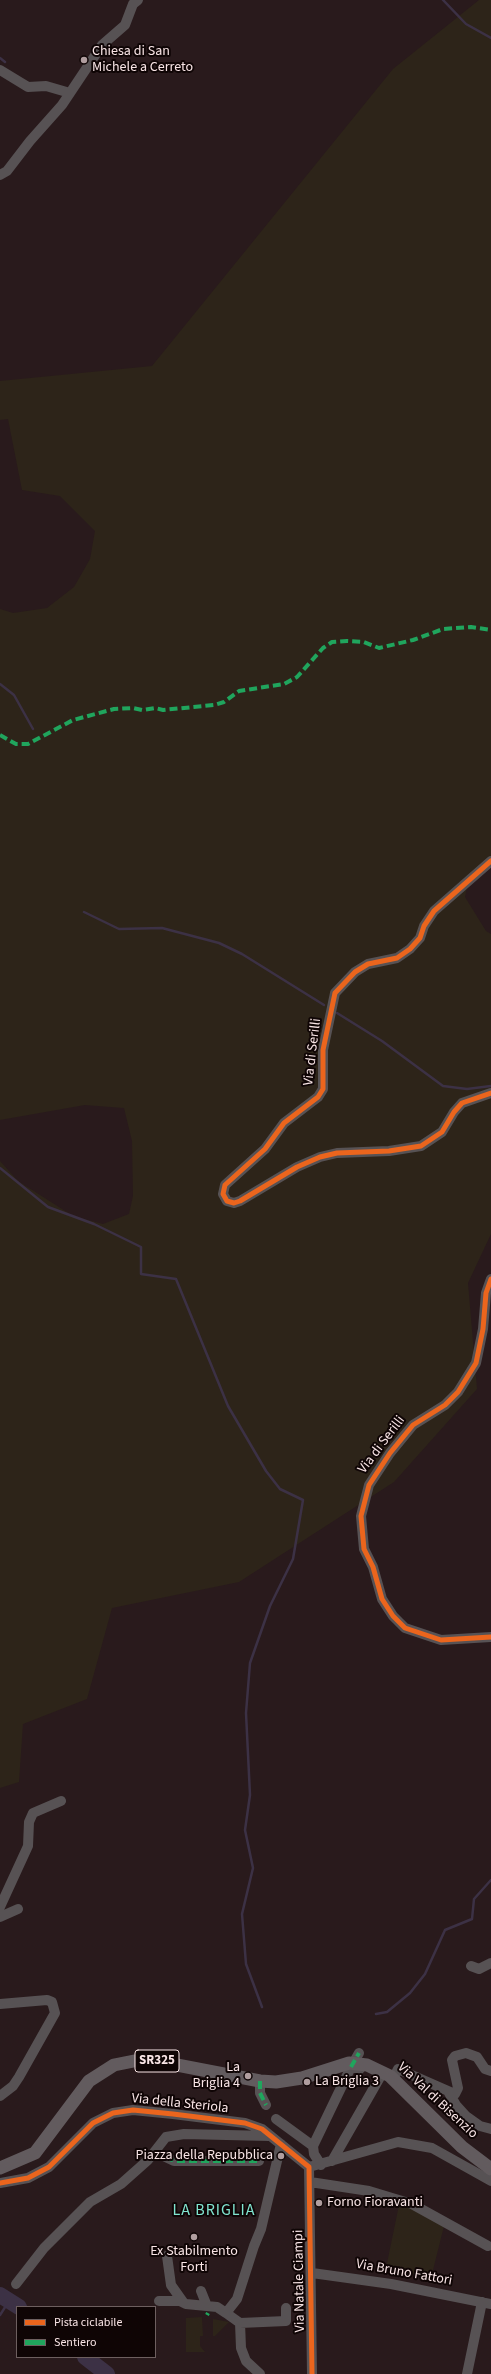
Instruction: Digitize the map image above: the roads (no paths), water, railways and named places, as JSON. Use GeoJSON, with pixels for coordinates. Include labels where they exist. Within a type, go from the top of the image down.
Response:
{"type":"FeatureCollection","features":[{"type":"Feature","properties":{"kind":"main road","name":"Via Val di Bisenzio"},"geometry":{"type":"LineString","coordinates":[[0,2168],[36,2153],[80,2090],[94,2077],[114,2065],[124,2062],[151,2060],[260,2081],[276,2082],[302,2078],[338,2065],[356,2063],[388,2075],[462,2147],[491,2169]]}},
{"type":"Feature","properties":{"kind":"street"},"geometry":{"type":"LineString","coordinates":[[0,175],[7,171],[70,93],[102,45],[124,25],[133,4],[138,0]]}},
{"type":"Feature","properties":{"kind":"street"},"geometry":{"type":"LineString","coordinates":[[0,70],[28,87],[46,86],[70,93]]}},
{"type":"Feature","properties":{"kind":"street","name":"Via di Serilli"},"geometry":{"type":"LineString","coordinates":[[491,861],[434,911],[424,926],[420,938],[410,949],[396,958],[368,964],[355,972],[335,993],[323,1050],[323,1089],[318,1098],[284,1123],[265,1149],[225,1185],[223,1194],[227,1201],[240,1201],[297,1167],[320,1157],[338,1153],[389,1151],[421,1146],[442,1132],[454,1112],[462,1103],[491,1093]]}},
{"type":"Feature","properties":{"kind":"street","name":"Via di Serilli"},"geometry":{"type":"LineString","coordinates":[[491,1279],[486,1293],[483,1330],[476,1363],[458,1392],[445,1405],[413,1425],[390,1453],[369,1485],[361,1516],[364,1549],[373,1567],[382,1600],[393,1616],[405,1628],[441,1640],[491,1637]]}},
{"type":"Feature","properties":{"kind":"street"},"geometry":{"type":"LineString","coordinates":[[0,1907],[28,1846],[29,1822],[32,1813],[61,1802]]}},
{"type":"Feature","properties":{"kind":"street"},"geometry":{"type":"LineString","coordinates":[[0,1917],[18,1909]]}},
{"type":"Feature","properties":{"kind":"street"},"geometry":{"type":"LineString","coordinates":[[471,1966],[479,1969],[491,1963]]}},
{"type":"Feature","properties":{"kind":"street"},"geometry":{"type":"LineString","coordinates":[[0,2004],[47,2000],[52,2002],[55,2007],[54,2019],[13,2086],[0,2096]]}},
{"type":"Feature","properties":{"kind":"street"},"geometry":{"type":"LineString","coordinates":[[449,2093],[452,2094],[458,2091],[452,2064],[455,2056],[472,2054],[477,2057],[485,2069],[491,2072]]}},
{"type":"Feature","properties":{"kind":"street"},"geometry":{"type":"LineString","coordinates":[[314,2150],[356,2063]]}},
{"type":"Feature","properties":{"kind":"street"},"geometry":{"type":"LineString","coordinates":[[332,2161],[388,2075],[398,2069],[434,2084],[449,2093],[456,2105],[466,2116],[480,2126],[491,2129]]}},
{"type":"Feature","properties":{"kind":"street"},"geometry":{"type":"LineString","coordinates":[[260,2081],[260,2093],[266,2105]]}},
{"type":"Feature","properties":{"kind":"street","name":"Via della Steriola"},"geometry":{"type":"LineString","coordinates":[[0,2183],[28,2178],[49,2168],[93,2123],[113,2113],[133,2110],[245,2123],[261,2132]]}},
{"type":"Feature","properties":{"kind":"street"},"geometry":{"type":"LineString","coordinates":[[276,2119],[314,2150],[321,2165]]}},
{"type":"Feature","properties":{"kind":"street"},"geometry":{"type":"LineString","coordinates":[[16,2284],[44,2248],[90,2202],[121,2184],[155,2152],[166,2137],[184,2134],[261,2132],[281,2144],[309,2168],[311,2184],[369,2191],[412,2204],[488,2246]]}},
{"type":"Feature","properties":{"kind":"street"},"geometry":{"type":"LineString","coordinates":[[309,2168],[398,2142],[432,2148],[491,2181]]}},
{"type":"Feature","properties":{"kind":"street"},"geometry":{"type":"LineString","coordinates":[[229,2314],[237,2299],[261,2229],[278,2162],[281,2144]]}},
{"type":"Feature","properties":{"kind":"street"},"geometry":{"type":"LineString","coordinates":[[155,2152],[174,2161],[259,2161]]}},
{"type":"Feature","properties":{"kind":"street","name":"Via Natale Ciampi"},"geometry":{"type":"LineString","coordinates":[[311,2184],[312,2374]]}},
{"type":"Feature","properties":{"kind":"street"},"geometry":{"type":"LineString","coordinates":[[168,2256],[171,2285],[174,2293],[181,2300],[207,2311],[217,2307],[240,2323],[286,2321],[286,2308]]}},
{"type":"Feature","properties":{"kind":"street","name":"Via Bruno Fattori"},"geometry":{"type":"LineString","coordinates":[[312,2273],[376,2282],[486,2303]]}},
{"type":"Feature","properties":{"kind":"street"},"geometry":{"type":"LineString","coordinates":[[201,2291],[207,2311]]}},
{"type":"Feature","properties":{"kind":"street"},"geometry":{"type":"LineString","coordinates":[[159,2301],[181,2300]]}},
{"type":"Feature","properties":{"kind":"street"},"geometry":{"type":"LineString","coordinates":[[467,2374],[486,2303]]}},
{"type":"Feature","properties":{"kind":"street"},"geometry":{"type":"LineString","coordinates":[[240,2323],[241,2348],[246,2361],[260,2374]]}},
{"type":"Feature","properties":{"kind":"waterway"},"geometry":{"type":"LineString","coordinates":[[443,0],[466,24],[491,38]]}},
{"type":"Feature","properties":{"kind":"waterway"},"geometry":{"type":"LineString","coordinates":[[0,58],[5,62]]}},
{"type":"Feature","properties":{"kind":"waterway"},"geometry":{"type":"LineString","coordinates":[[0,684],[14,695],[33,729]]}},
{"type":"Feature","properties":{"kind":"waterway"},"geometry":{"type":"LineString","coordinates":[[84,912],[119,929],[162,928],[219,943],[242,954],[324,1005]]}},
{"type":"Feature","properties":{"kind":"waterway"},"geometry":{"type":"LineString","coordinates":[[337,1013],[382,1041],[443,1086],[467,1089],[491,1086]]}},
{"type":"Feature","properties":{"kind":"waterway"},"geometry":{"type":"LineString","coordinates":[[0,1168],[48,1207],[94,1224],[141,1247],[141,1274],[176,1279],[228,1406],[266,1471],[280,1489],[303,1500],[293,1559],[270,1606],[250,1663],[246,1713],[250,1795],[245,1830],[253,1868],[242,1914],[246,1964],[262,2007]]}},
{"type":"Feature","properties":{"kind":"waterway"},"geometry":{"type":"LineString","coordinates":[[376,2014],[387,2012],[410,1993],[425,1974],[445,1930],[472,1919],[474,1899],[491,1880]]}},
{"type":"Feature","properties":{"kind":"waterway"},"geometry":{"type":"LineString","coordinates":[[0,2295],[17,2306]]}},
{"type":"Feature","properties":{"kind":"waterway"},"geometry":{"type":"LineString","coordinates":[[0,2315],[9,2301]]}},
{"type":"Feature","properties":{"kind":"waterway"},"geometry":{"type":"LineString","coordinates":[[86,2358],[107,2374]]}},
{"type":"Feature","properties":{"kind":"place","name":"Chiesa di San Michele a Cerreto"},"geometry":{"type":"Point","coordinates":[84,60]}},
{"type":"Feature","properties":{"kind":"place","name":"La Briglia 4"},"geometry":{"type":"Point","coordinates":[248,2076]}},
{"type":"Feature","properties":{"kind":"place","name":"La Briglia 3"},"geometry":{"type":"Point","coordinates":[307,2082]}},
{"type":"Feature","properties":{"kind":"place","name":"Piazza della Repubblica"},"geometry":{"type":"Point","coordinates":[281,2156]}},
{"type":"Feature","properties":{"kind":"place","name":"Forno Fioravanti"},"geometry":{"type":"Point","coordinates":[319,2203]}},
{"type":"Feature","properties":{"kind":"place","name":"Ex Stabilmento Forti"},"geometry":{"type":"Point","coordinates":[194,2237]}},
{"type":"Feature","properties":{"kind":"district","name":"LA BRIGLIA"},"geometry":{"type":"Point","coordinates":[214,2211]}}]}
